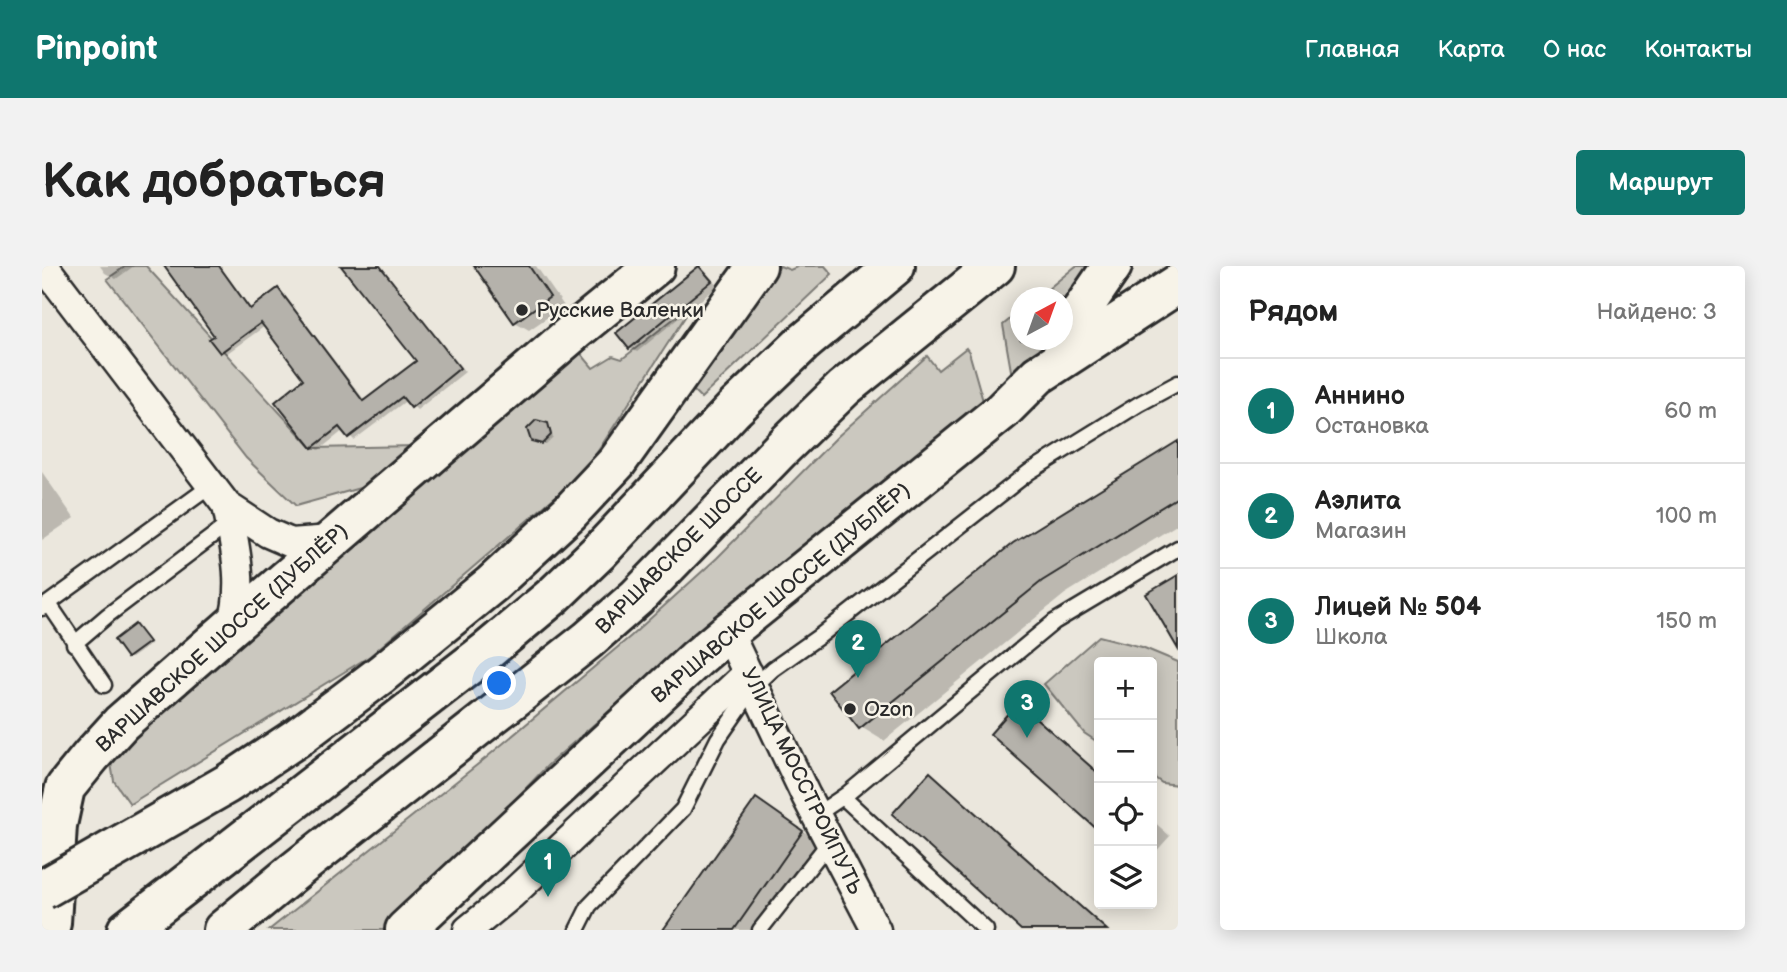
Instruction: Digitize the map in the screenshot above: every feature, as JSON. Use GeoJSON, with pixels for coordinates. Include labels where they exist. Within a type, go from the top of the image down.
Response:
{"type":"FeatureCollection","features":[{"type":"Feature","properties":{"kind":"main road","name":"ВАРШАВСКОЕ ШОССЕ (ДУБЛЁР)"},"geometry":{"type":"LineString","coordinates":[[49,930],[57,825],[65,788],[121,723],[575,331],[655,266]]}},
{"type":"Feature","properties":{"kind":"main road"},"geometry":{"type":"LineString","coordinates":[[42,890],[227,784],[298,737],[379,676],[492,584],[570,512],[608,472],[757,266]]}},
{"type":"Feature","properties":{"kind":"main road"},"geometry":{"type":"LineString","coordinates":[[127,930],[487,651],[554,595],[802,344],[895,266]]}},
{"type":"Feature","properties":{"kind":"main road","name":"ВАРШАВСКОЕ ШОССЕ"},"geometry":{"type":"LineString","coordinates":[[223,930],[598,632],[637,597],[844,388],[995,266]]}},
{"type":"Feature","properties":{"kind":"main road"},"geometry":{"type":"LineString","coordinates":[[1073,323],[1112,266]]}},
{"type":"Feature","properties":{"kind":"main road","name":"ВАРШАВСКОЕ ШОССЕ (ДУБЛЁР)"},"geometry":{"type":"LineString","coordinates":[[405,930],[697,658],[1002,411],[1038,375],[1178,284]]}},
{"type":"Feature","properties":{"kind":"main road"},"geometry":{"type":"LineString","coordinates":[[1038,375],[1055,350]]}},
{"type":"Feature","properties":{"kind":"street"},"geometry":{"type":"LineString","coordinates":[[44,266],[223,505],[268,533],[291,543],[331,540]]}},
{"type":"Feature","properties":{"kind":"street"},"geometry":{"type":"LineString","coordinates":[[223,505],[237,571],[238,607],[232,626]]}},
{"type":"Feature","properties":{"kind":"street","name":"УЛИЦА МОССТРОЙПУТЬ"},"geometry":{"type":"LineString","coordinates":[[729,632],[816,815],[876,930]]}},
{"type":"Feature","properties":{"kind":"street"},"geometry":{"type":"LineString","coordinates":[[468,930],[511,895],[751,680]]}},
{"type":"Feature","properties":{"kind":"lane"},"geometry":{"type":"LineString","coordinates":[[577,930],[589,906],[683,809],[751,680],[773,669],[832,627],[1029,472],[1178,383]]}},
{"type":"Feature","properties":{"kind":"lane"},"geometry":{"type":"LineString","coordinates":[[104,685],[45,606],[223,505]]}},
{"type":"Feature","properties":{"kind":"lane"},"geometry":{"type":"LineString","coordinates":[[74,643],[108,615],[223,505]]}},
{"type":"Feature","properties":{"kind":"lane"},"geometry":{"type":"LineString","coordinates":[[816,815],[843,797],[1054,622],[1178,548]]}},
{"type":"Feature","properties":{"kind":"lane"},"geometry":{"type":"LineString","coordinates":[[843,797],[986,930]]}},
{"type":"Feature","properties":{"kind":"lane"},"geometry":{"type":"LineString","coordinates":[[760,930],[830,841]]}},
{"type":"Feature","properties":{"kind":"shaded area"},"geometry":{"type":"Polygon","coordinates":[[[126,266],[146,266],[312,448],[415,446],[367,486],[296,506],[246,458],[107,279],[126,266]]]}},
{"type":"Feature","properties":{"kind":"shaded area"},"geometry":{"type":"Polygon","coordinates":[[[780,266],[790,270],[799,266],[825,266],[832,274],[701,398],[689,386],[780,266]]]}},
{"type":"Feature","properties":{"kind":"shaded area"},"geometry":{"type":"Polygon","coordinates":[[[1076,266],[1097,266],[1073,303],[1073,287],[1050,287],[1076,266]]]}},
{"type":"Feature","properties":{"kind":"shaded area"},"geometry":{"type":"Polygon","coordinates":[[[694,303],[585,471],[370,656],[130,804],[114,781],[109,752],[573,344],[593,368],[613,356],[622,359],[694,303]]]}},
{"type":"Feature","properties":{"kind":"shaded area"},"geometry":{"type":"Polygon","coordinates":[[[1010,319],[1010,350],[1042,350],[1030,369],[1013,382],[1003,325],[1010,319]]]}},
{"type":"Feature","properties":{"kind":"shaded area"},"geometry":{"type":"Polygon","coordinates":[[[966,348],[983,401],[701,630],[548,765],[390,930],[269,930],[487,757],[631,636],[717,558],[837,437],[927,356],[938,370],[966,348]]]}},
{"type":"Feature","properties":{"kind":"shaded area"},"geometry":{"type":"Polygon","coordinates":[[[1099,636],[1142,647],[1178,662],[1178,785],[1162,783],[1157,780],[1157,657],[1094,657],[1094,740],[1084,733],[1044,684],[1099,636]]]}},
{"type":"Feature","properties":{"kind":"building"},"geometry":{"type":"Polygon","coordinates":[[[164,266],[219,266],[250,309],[278,288],[363,401],[416,361],[341,266],[380,266],[460,368],[411,408],[402,397],[348,438],[339,427],[312,448],[275,402],[303,379],[261,323],[220,353],[209,339],[214,336],[164,266]]]}},
{"type":"Feature","properties":{"kind":"building"},"geometry":{"type":"Polygon","coordinates":[[[474,266],[529,266],[550,297],[514,323],[474,266]]]}},
{"type":"Feature","properties":{"kind":"building"},"geometry":{"type":"Polygon","coordinates":[[[699,266],[712,281],[629,349],[616,333],[699,266]]]}},
{"type":"Feature","properties":{"kind":"building"},"geometry":{"type":"Polygon","coordinates":[[[536,420],[548,423],[551,435],[542,444],[531,441],[527,429],[536,420]]]}},
{"type":"Feature","properties":{"kind":"building"},"geometry":{"type":"Polygon","coordinates":[[[1178,441],[1178,497],[1042,581],[859,729],[829,691],[1013,543],[1178,441]]]}},
{"type":"Feature","properties":{"kind":"building"},"geometry":{"type":"Polygon","coordinates":[[[1178,575],[1178,649],[1146,594],[1178,575]]]}},
{"type":"Feature","properties":{"kind":"building"},"geometry":{"type":"Polygon","coordinates":[[[135,624],[149,642],[127,658],[114,640],[135,624]]]}},
{"type":"Feature","properties":{"kind":"building"},"geometry":{"type":"Polygon","coordinates":[[[1018,702],[1094,770],[1094,827],[990,734],[1018,702]]]}},
{"type":"Feature","properties":{"kind":"building"},"geometry":{"type":"Polygon","coordinates":[[[930,772],[1107,930],[1021,930],[892,814],[930,772]]]}},
{"type":"Feature","properties":{"kind":"building"},"geometry":{"type":"Polygon","coordinates":[[[756,798],[803,831],[734,930],[663,930],[756,798]]]}},
{"type":"Feature","properties":{"kind":"place","name":"Русские Валенки"},"geometry":{"type":"Point","coordinates":[522,310]}},
{"type":"Feature","properties":{"kind":"place","name":"Аэлита"},"geometry":{"type":"Point","coordinates":[858,678]}},
{"type":"Feature","properties":{"kind":"place","name":"Ozon"},"geometry":{"type":"Point","coordinates":[850,709]}},
{"type":"Feature","properties":{"kind":"place","name":"Лицей № 504"},"geometry":{"type":"Point","coordinates":[1027,738]}},
{"type":"Feature","properties":{"kind":"place","name":"Аннино"},"geometry":{"type":"Point","coordinates":[548,897]}}]}
